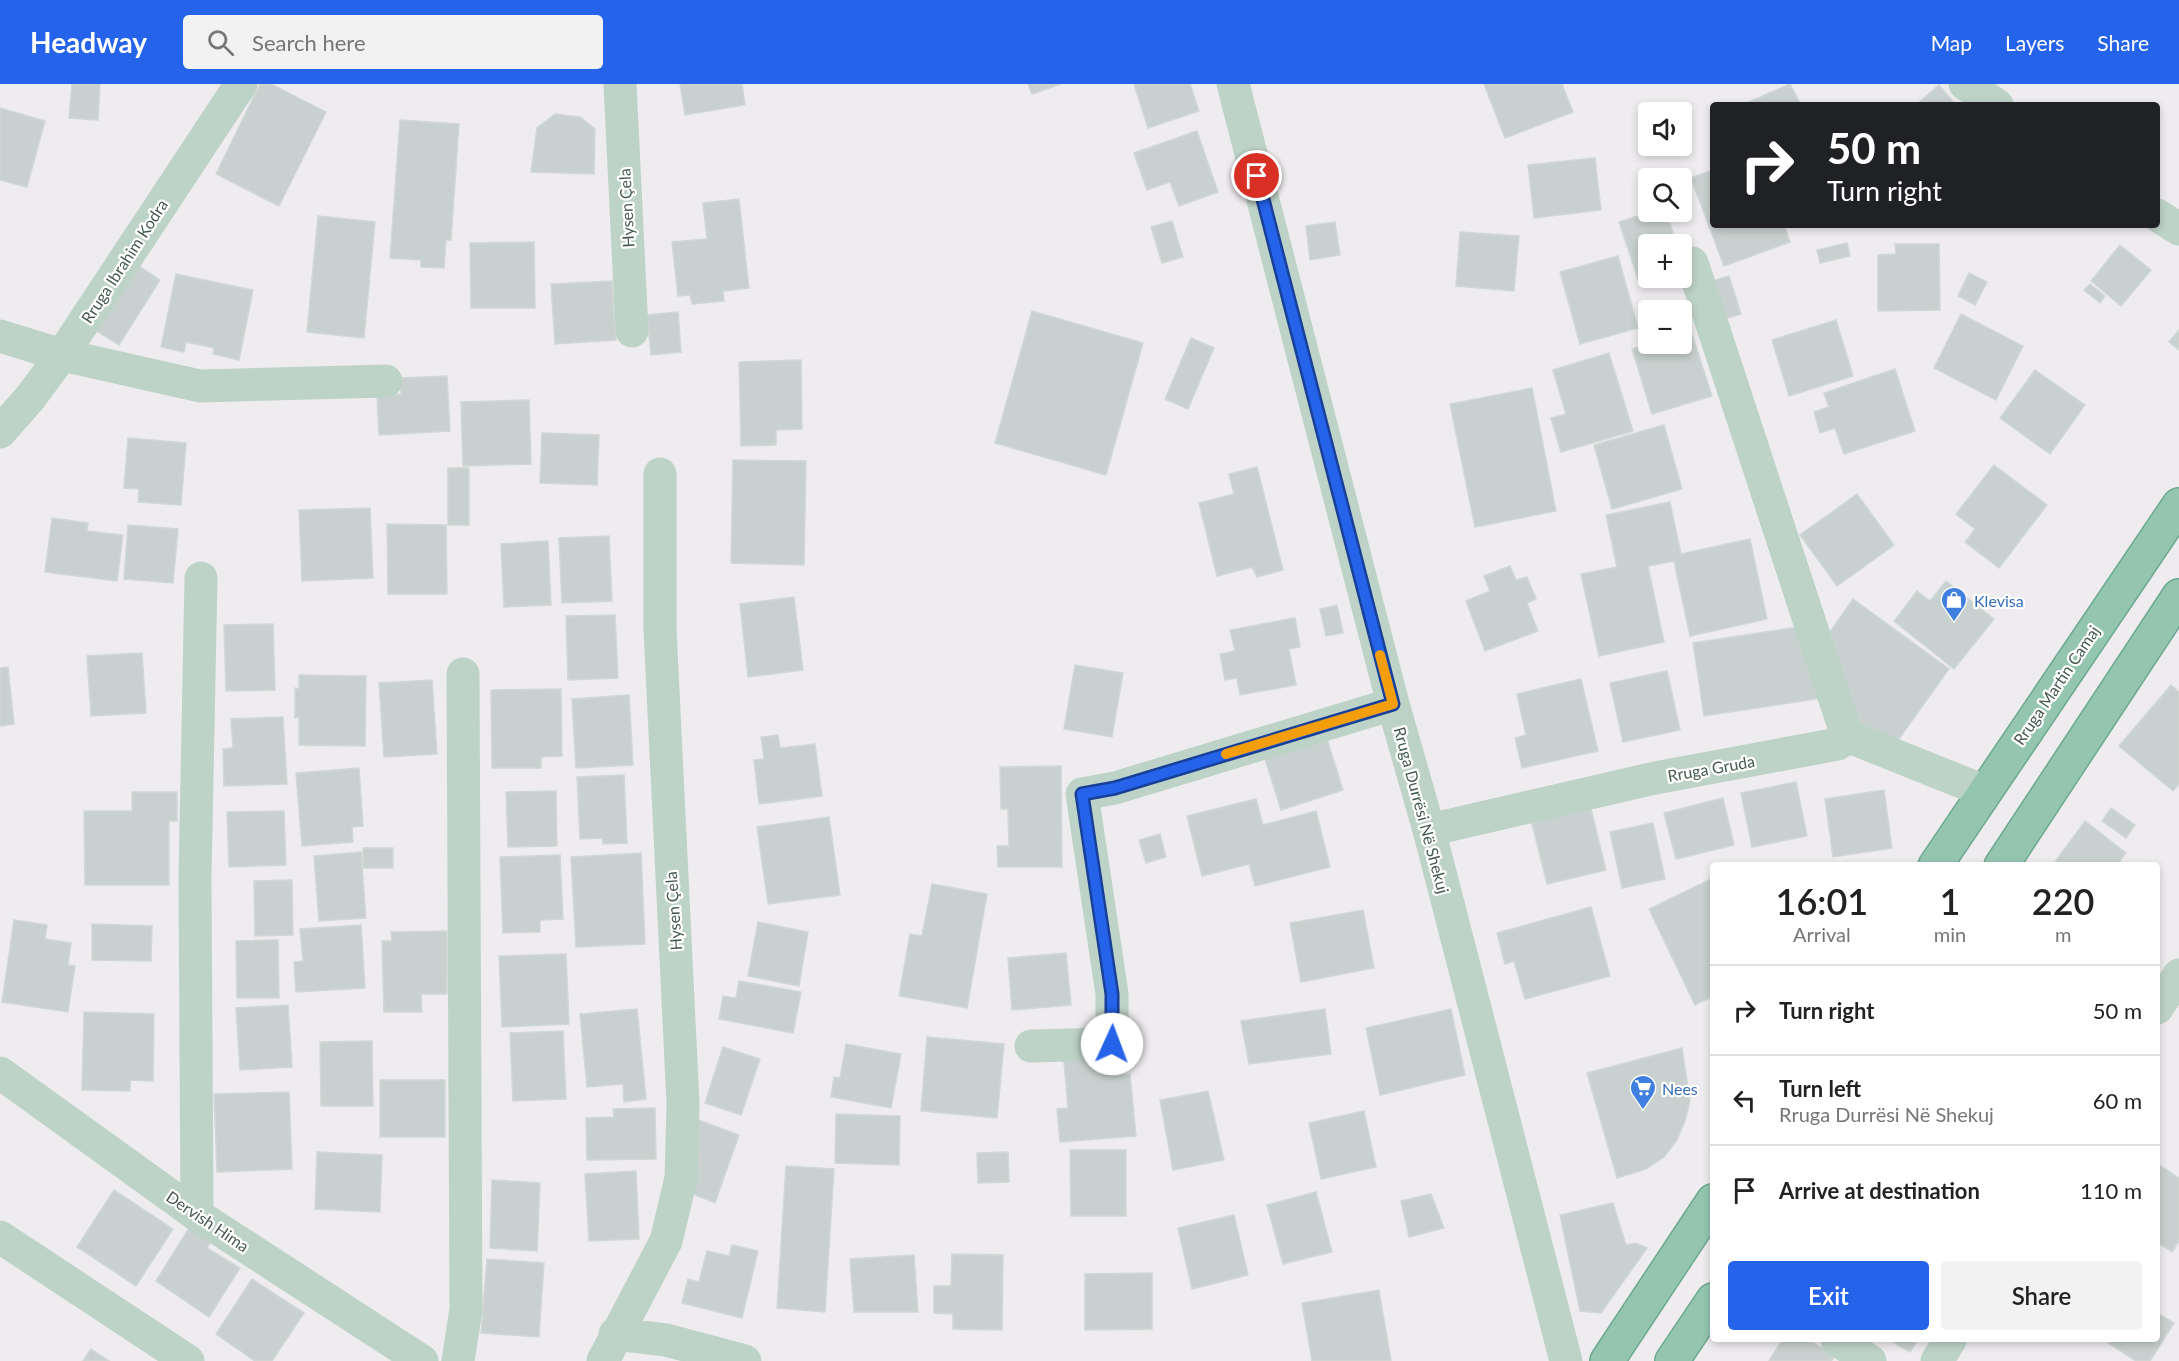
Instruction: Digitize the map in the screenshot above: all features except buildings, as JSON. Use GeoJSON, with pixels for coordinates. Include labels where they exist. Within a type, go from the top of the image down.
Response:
{"type":"FeatureCollection","features":[{"type":"Feature","properties":{"kind":"highway","name":"Rruga Martin Camaj"},"geometry":{"type":"LineString","coordinates":[[1938,862],[2179,505]]}},
{"type":"Feature","properties":{"kind":"highway"},"geometry":{"type":"LineString","coordinates":[[2004,862],[2179,596]]}},
{"type":"Feature","properties":{"kind":"highway"},"geometry":{"type":"LineString","coordinates":[[1607,1361],[1710,1206]]}},
{"type":"Feature","properties":{"kind":"highway"},"geometry":{"type":"LineString","coordinates":[[1672,1361],[1710,1304]]}},
{"type":"Feature","properties":{"kind":"street","name":"Rruga Ibrahim Kodra"},"geometry":{"type":"LineString","coordinates":[[0,432],[30,398],[62,355],[241,84]]}},
{"type":"Feature","properties":{"kind":"street","name":"Hysen Çela"},"geometry":{"type":"LineString","coordinates":[[620,84],[632,332]]}},
{"type":"Feature","properties":{"kind":"street","name":"Rruga Durrësi Në Shekuj"},"geometry":{"type":"LineString","coordinates":[[1233,84],[1566,1361]]}},
{"type":"Feature","properties":{"kind":"street"},"geometry":{"type":"LineString","coordinates":[[1965,84],[1992,102]]}},
{"type":"Feature","properties":{"kind":"street"},"geometry":{"type":"LineString","coordinates":[[2160,216],[2179,229]]}},
{"type":"Feature","properties":{"kind":"street"},"geometry":{"type":"LineString","coordinates":[[1692,263],[1847,736],[1984,791]]}},
{"type":"Feature","properties":{"kind":"street"},"geometry":{"type":"LineString","coordinates":[[0,336],[62,355],[200,386],[386,381]]}},
{"type":"Feature","properties":{"kind":"street","name":"Hysen Çela"},"geometry":{"type":"LineString","coordinates":[[609,1347],[666,1241],[681,1178],[682,1103],[660,629],[660,474]]}},
{"type":"Feature","properties":{"kind":"street"},"geometry":{"type":"LineString","coordinates":[[197,1215],[195,878],[201,578]]}},
{"type":"Feature","properties":{"kind":"street"},"geometry":{"type":"LineString","coordinates":[[458,1361],[466,1309],[463,674]]}},
{"type":"Feature","properties":{"kind":"street"},"geometry":{"type":"LineString","coordinates":[[1031,1046],[1112,1044],[1112,994],[1082,794],[1115,788],[1393,704]]}},
{"type":"Feature","properties":{"kind":"street","name":"Rruga Gruda"},"geometry":{"type":"LineString","coordinates":[[1429,830],[1655,778],[1838,744],[1847,736]]}},
{"type":"Feature","properties":{"kind":"street"},"geometry":{"type":"LineString","coordinates":[[2160,1004],[2179,975]]}},
{"type":"Feature","properties":{"kind":"street","name":"Dervish Hima"},"geometry":{"type":"LineString","coordinates":[[0,1073],[197,1215],[422,1361]]}},
{"type":"Feature","properties":{"kind":"street"},"geometry":{"type":"LineString","coordinates":[[0,1237],[188,1361]]}},
{"type":"Feature","properties":{"kind":"street"},"geometry":{"type":"LineString","coordinates":[[609,1347],[666,1340],[745,1361]]}},
{"type":"Feature","properties":{"kind":"street"},"geometry":{"type":"LineString","coordinates":[[1840,1342],[1870,1361]]}},
{"type":"Feature","properties":{"kind":"street"},"geometry":{"type":"LineString","coordinates":[[1937,1361],[1949,1342]]}},
{"type":"Feature","properties":{"kind":"slow traffic"},"geometry":{"type":"LineString","coordinates":[[1226,754],[1393,704],[1380,655]]}},
{"type":"Feature","properties":{"kind":"place","name":"Klevisa"},"geometry":{"type":"Point","coordinates":[1954,623]}},
{"type":"Feature","properties":{"kind":"place","name":"Nees"},"geometry":{"type":"Point","coordinates":[1643,1111]}},
{"type":"Feature","properties":{"kind":"route"},"geometry":{"type":"LineString","coordinates":[[1112,1044],[1112,994],[1082,794],[1115,788],[1393,704],[1257,176]]}}]}
